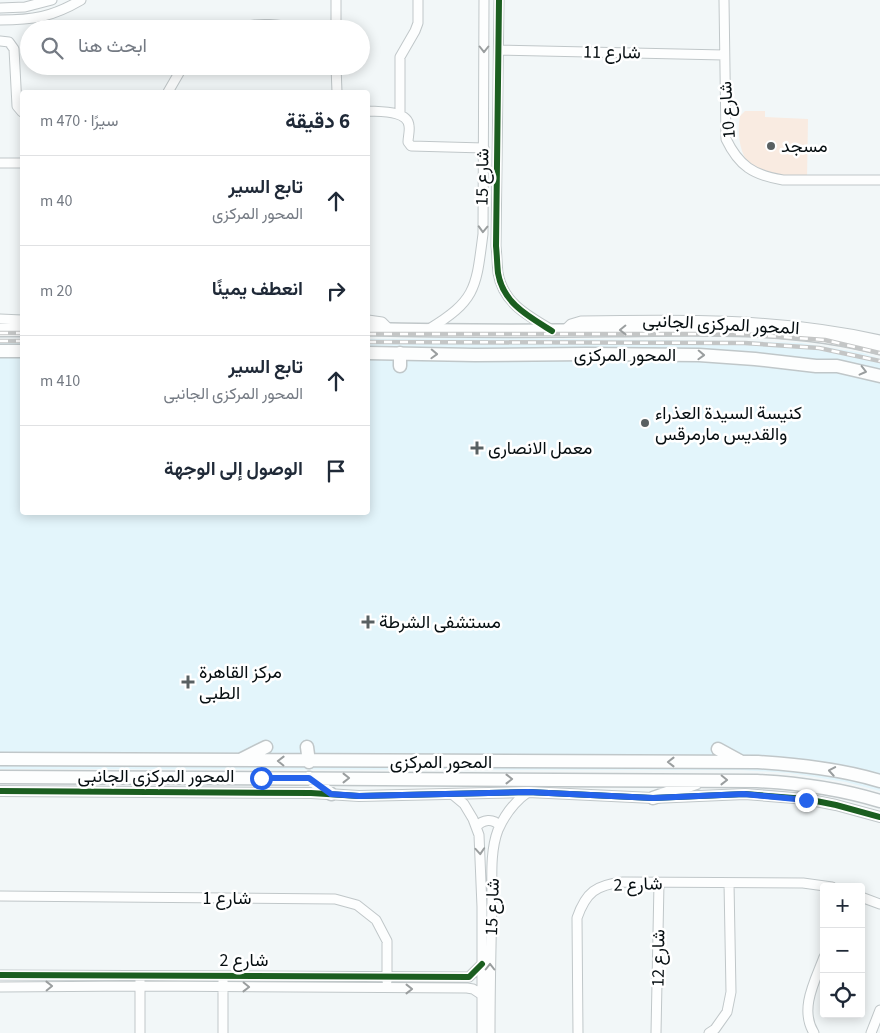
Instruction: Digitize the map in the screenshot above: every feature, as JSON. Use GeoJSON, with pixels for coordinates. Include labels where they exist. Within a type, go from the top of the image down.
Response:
{"type":"FeatureCollection","features":[{"type":"Feature","properties":{"kind":"main road","name":"المحور المركزى"},"geometry":{"type":"LineString","coordinates":[[370,329],[558,331],[708,329],[797,333],[841,339],[880,348]]}},
{"type":"Feature","properties":{"kind":"main road"},"geometry":{"type":"LineString","coordinates":[[0,330],[20,330]]}},
{"type":"Feature","properties":{"kind":"main road"},"geometry":{"type":"LineString","coordinates":[[0,350],[20,351]]}},
{"type":"Feature","properties":{"kind":"main road","name":"المحور المركزى"},"geometry":{"type":"LineString","coordinates":[[370,353],[400,360],[475,355],[700,355],[816,366],[837,366],[880,376]]}},
{"type":"Feature","properties":{"kind":"main road"},"geometry":{"type":"LineString","coordinates":[[61,760],[62,746]]}},
{"type":"Feature","properties":{"kind":"main road"},"geometry":{"type":"LineString","coordinates":[[239,761],[266,747]]}},
{"type":"Feature","properties":{"kind":"main road"},"geometry":{"type":"LineString","coordinates":[[307,747],[309,762]]}},
{"type":"Feature","properties":{"kind":"main road"},"geometry":{"type":"LineString","coordinates":[[718,749],[742,762]]}},
{"type":"Feature","properties":{"kind":"main road"},"geometry":{"type":"LineString","coordinates":[[42,760],[38,764],[38,771],[40,774],[54,778]]}},
{"type":"Feature","properties":{"kind":"main road","name":"المحور المركزى"},"geometry":{"type":"LineString","coordinates":[[0,761],[742,762],[796,765],[880,781]]}},
{"type":"Feature","properties":{"kind":"main road"},"geometry":{"type":"LineString","coordinates":[[0,761],[8,768],[7,774],[2,778]]}},
{"type":"Feature","properties":{"kind":"main road","name":"المحور المركزى"},"geometry":{"type":"LineString","coordinates":[[2,778],[703,780],[794,783],[830,789],[880,801]]}},
{"type":"Feature","properties":{"kind":"main road"},"geometry":{"type":"LineString","coordinates":[[309,778],[331,794]]}},
{"type":"Feature","properties":{"kind":"main road"},"geometry":{"type":"LineString","coordinates":[[653,798],[703,780]]}},
{"type":"Feature","properties":{"kind":"street"},"geometry":{"type":"LineString","coordinates":[[0,20],[26,20],[48,16],[81,0]]}},
{"type":"Feature","properties":{"kind":"street"},"geometry":{"type":"LineString","coordinates":[[336,0],[336,20]]}},
{"type":"Feature","properties":{"kind":"street"},"geometry":{"type":"LineString","coordinates":[[418,0],[418,23],[400,57],[400,114],[409,124],[408,142],[411,146],[484,148]]}},
{"type":"Feature","properties":{"kind":"street","name":"شارع 15"},"geometry":{"type":"LineString","coordinates":[[429,329],[448,318],[462,305],[476,282],[483,234],[484,0]]}},
{"type":"Feature","properties":{"kind":"street","name":"شارع 15"},"geometry":{"type":"LineString","coordinates":[[499,0],[496,246],[498,273],[507,296],[515,307],[558,331]]}},
{"type":"Feature","properties":{"kind":"street","name":"شارع 10"},"geometry":{"type":"LineString","coordinates":[[724,0],[726,139],[732,152],[741,163],[753,172],[769,178],[783,180],[880,180]]}},
{"type":"Feature","properties":{"kind":"street"},"geometry":{"type":"LineString","coordinates":[[0,8],[25,8],[47,1]]}},
{"type":"Feature","properties":{"kind":"street"},"geometry":{"type":"LineString","coordinates":[[0,41],[9,42],[14,49],[17,106],[20,110]]}},
{"type":"Feature","properties":{"kind":"street","name":"شارع 11"},"geometry":{"type":"LineString","coordinates":[[499,50],[724,55]]}},
{"type":"Feature","properties":{"kind":"street"},"geometry":{"type":"LineString","coordinates":[[169,90],[178,75]]}},
{"type":"Feature","properties":{"kind":"street"},"geometry":{"type":"LineString","coordinates":[[336,75],[337,90]]}},
{"type":"Feature","properties":{"kind":"street"},"geometry":{"type":"LineString","coordinates":[[370,111],[400,114]]}},
{"type":"Feature","properties":{"kind":"street"},"geometry":{"type":"LineString","coordinates":[[0,163],[20,163]]}},
{"type":"Feature","properties":{"kind":"street"},"geometry":{"type":"LineString","coordinates":[[0,319],[20,320]]}},
{"type":"Feature","properties":{"kind":"street"},"geometry":{"type":"LineString","coordinates":[[370,320],[382,322],[390,330]]}},
{"type":"Feature","properties":{"kind":"street","name":"المحور المركزى الجانبى"},"geometry":{"type":"LineString","coordinates":[[558,331],[581,321],[707,321],[826,330],[880,340]]}},
{"type":"Feature","properties":{"kind":"street","name":"المحور المركزى الجانبى"},"geometry":{"type":"LineString","coordinates":[[0,790],[194,791],[311,793],[359,796],[528,792],[653,798],[744,794],[780,796],[836,805],[880,817]]}},
{"type":"Feature","properties":{"kind":"street","name":"شارع 15"},"geometry":{"type":"LineString","coordinates":[[482,1033],[486,1023],[494,851],[500,826],[505,815],[517,800],[528,792]]}},
{"type":"Feature","properties":{"kind":"street","name":"شارع 15"},"geometry":{"type":"LineString","coordinates":[[452,794],[464,804],[473,818],[481,851],[482,995],[486,1023],[490,1033]]}},
{"type":"Feature","properties":{"kind":"street"},"geometry":{"type":"LineString","coordinates":[[476,827],[481,822],[487,820],[494,821],[500,826]]}},
{"type":"Feature","properties":{"kind":"street","name":"شارع 12"},"geometry":{"type":"LineString","coordinates":[[656,1033],[659,883]]}},
{"type":"Feature","properties":{"kind":"street"},"geometry":{"type":"LineString","coordinates":[[709,1033],[715,1029],[727,1012],[732,992],[729,883]]}},
{"type":"Feature","properties":{"kind":"street","name":"شارع 2"},"geometry":{"type":"LineString","coordinates":[[578,1033],[578,918],[583,903],[593,891],[607,884],[803,883],[820,885]]}},
{"type":"Feature","properties":{"kind":"street","name":"شارع 1"},"geometry":{"type":"LineString","coordinates":[[0,896],[335,899],[357,905],[376,920],[387,941],[387,989]]}},
{"type":"Feature","properties":{"kind":"street"},"geometry":{"type":"LineString","coordinates":[[865,898],[880,904]]}},
{"type":"Feature","properties":{"kind":"street","name":"شارع 2"},"geometry":{"type":"LineString","coordinates":[[0,975],[469,977],[482,964]]}},
{"type":"Feature","properties":{"kind":"street"},"geometry":{"type":"LineString","coordinates":[[814,1033],[808,1018],[808,1004],[820,969]]}},
{"type":"Feature","properties":{"kind":"street"},"geometry":{"type":"LineString","coordinates":[[140,975],[140,1033]]}},
{"type":"Feature","properties":{"kind":"street"},"geometry":{"type":"LineString","coordinates":[[223,975],[223,1033]]}},
{"type":"Feature","properties":{"kind":"street","name":"شارع 2"},"geometry":{"type":"LineString","coordinates":[[0,986],[467,988],[482,995]]}},
{"type":"Feature","properties":{"kind":"street"},"geometry":{"type":"LineString","coordinates":[[870,1033],[880,1010]]}},
{"type":"Feature","properties":{"kind":"shaded area"},"geometry":{"type":"Polygon","coordinates":[[[745,111],[765,111],[765,117],[808,119],[807,180],[757,170],[748,163],[742,150],[739,136],[740,116],[745,111]]]}},
{"type":"Feature","properties":{"kind":"shaded area"},"geometry":{"type":"Polygon","coordinates":[[[490,338],[801,343],[863,353],[880,359],[880,791],[846,782],[790,773],[741,770],[0,769],[0,340],[20,340],[20,515],[370,515],[370,339],[490,338]]]}},
{"type":"Feature","properties":{"kind":"railway"},"geometry":{"type":"LineString","coordinates":[[0,333],[20,333]]}},
{"type":"Feature","properties":{"kind":"railway"},"geometry":{"type":"LineString","coordinates":[[370,334],[740,334],[825,340],[880,353]]}},
{"type":"Feature","properties":{"kind":"railway"},"geometry":{"type":"LineString","coordinates":[[0,341],[20,341]]}},
{"type":"Feature","properties":{"kind":"railway"},"geometry":{"type":"LineString","coordinates":[[370,342],[745,343],[819,348],[880,361]]}},
{"type":"Feature","properties":{"kind":"cycle path"},"geometry":{"type":"LineString","coordinates":[[499,0],[496,246],[498,273],[505,293],[511,301],[526,314],[552,331]]}},
{"type":"Feature","properties":{"kind":"cycle path"},"geometry":{"type":"LineString","coordinates":[[0,791],[311,793],[359,796],[528,792],[653,798],[745,794],[806,799],[880,817]]}},
{"type":"Feature","properties":{"kind":"cycle path"},"geometry":{"type":"LineString","coordinates":[[0,975],[469,977],[482,964]]}},
{"type":"Feature","properties":{"kind":"place","name":"مسجد"},"geometry":{"type":"Point","coordinates":[771,146]}},
{"type":"Feature","properties":{"kind":"place","name":"كنيسة السيدة العذراء والقديس مارمرقس"},"geometry":{"type":"Point","coordinates":[645,423]}},
{"type":"Feature","properties":{"kind":"place","name":"معمل الانصارى"},"geometry":{"type":"Point","coordinates":[477,448]}},
{"type":"Feature","properties":{"kind":"place","name":"مستشفى الشرطة"},"geometry":{"type":"Point","coordinates":[368,622]}},
{"type":"Feature","properties":{"kind":"place","name":"مركز القاهرة الطبى"},"geometry":{"type":"Point","coordinates":[188,682]}},
{"type":"Feature","properties":{"kind":"route"},"geometry":{"type":"LineString","coordinates":[[261,778],[309,778],[331,794],[359,796],[528,792],[653,798],[744,794],[806,800]]}}]}
